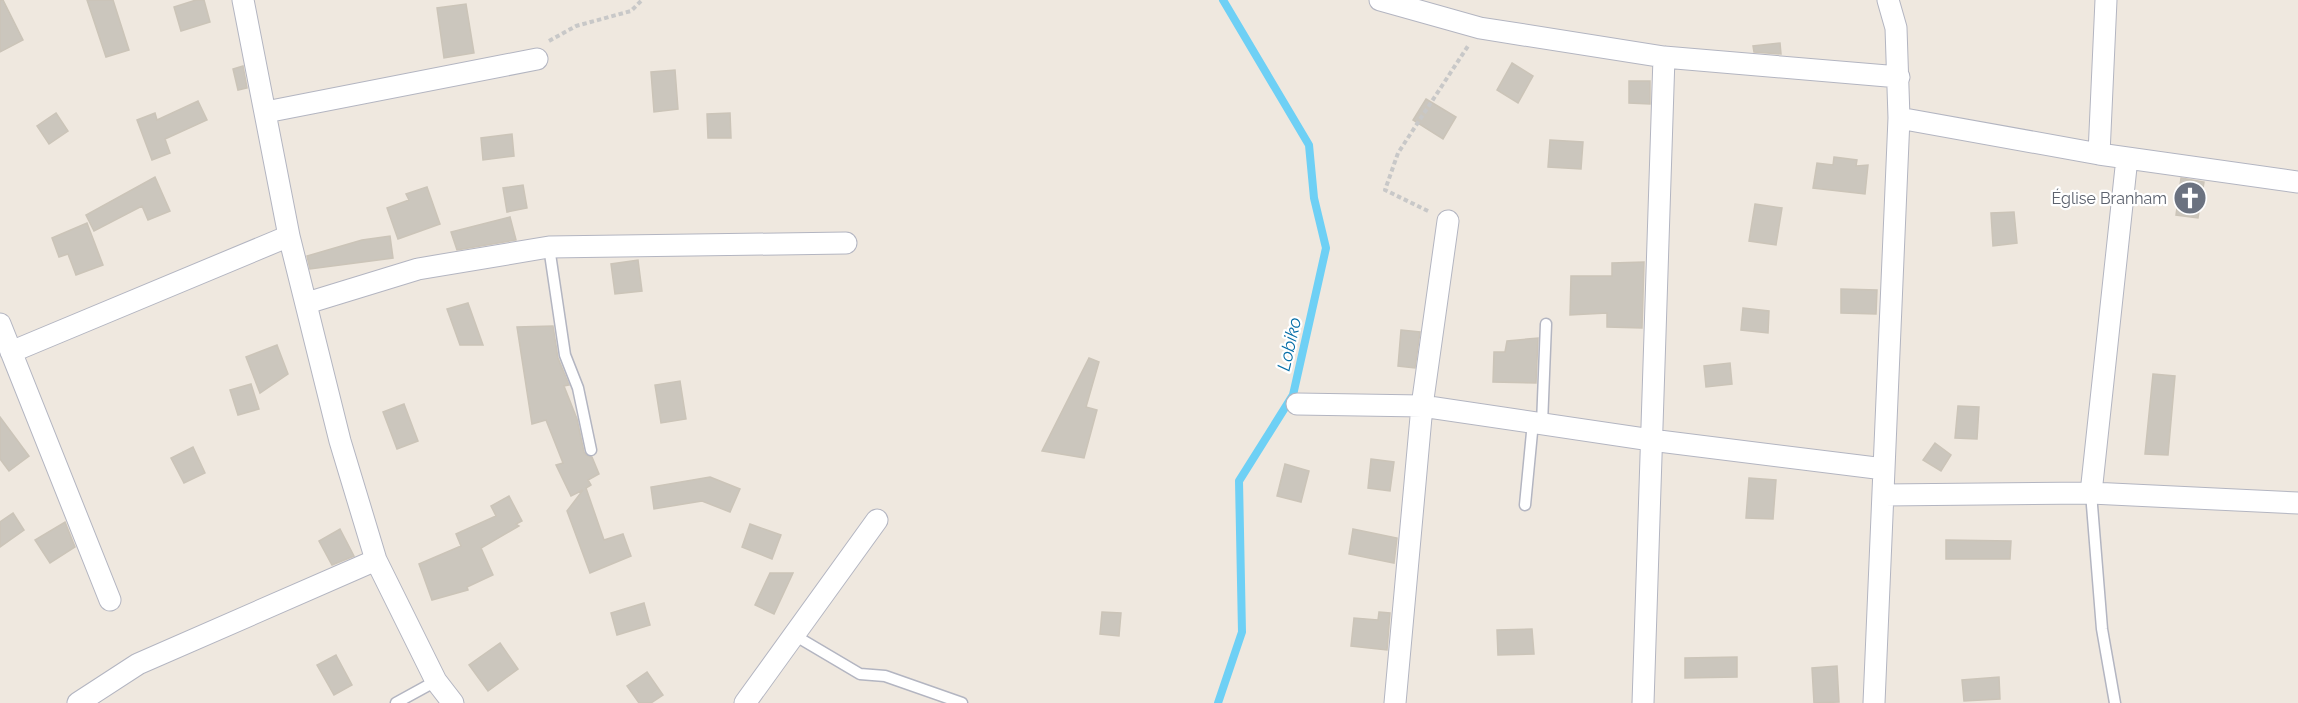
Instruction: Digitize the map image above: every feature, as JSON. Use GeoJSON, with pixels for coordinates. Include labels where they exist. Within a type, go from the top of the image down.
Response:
{"type":"FeatureCollection","features":[{"type":"Feature","properties":{"kind":"street"},"geometry":{"type":"LineString","coordinates":[[243,0],[289,236],[340,441],[376,560],[436,681],[453,703]]}},
{"type":"Feature","properties":{"kind":"street"},"geometry":{"type":"LineString","coordinates":[[1380,0],[1480,28],[1664,57],[1899,77]]}},
{"type":"Feature","properties":{"kind":"street"},"geometry":{"type":"LineString","coordinates":[[1874,703],[1899,118],[1896,28],[1888,0]]}},
{"type":"Feature","properties":{"kind":"street"},"geometry":{"type":"LineString","coordinates":[[2099,154],[2106,0]]}},
{"type":"Feature","properties":{"kind":"street"},"geometry":{"type":"LineString","coordinates":[[1643,703],[1664,57]]}},
{"type":"Feature","properties":{"kind":"street"},"geometry":{"type":"LineString","coordinates":[[266,112],[537,59]]}},
{"type":"Feature","properties":{"kind":"street"},"geometry":{"type":"LineString","coordinates":[[1899,118],[2099,154],[2298,182]]}},
{"type":"Feature","properties":{"kind":"street"},"geometry":{"type":"LineString","coordinates":[[2091,493],[2127,158]]}},
{"type":"Feature","properties":{"kind":"street"},"geometry":{"type":"LineString","coordinates":[[1395,703],[1422,406],[1448,221]]}},
{"type":"Feature","properties":{"kind":"street"},"geometry":{"type":"LineString","coordinates":[[11,352],[289,236]]}},
{"type":"Feature","properties":{"kind":"street"},"geometry":{"type":"LineString","coordinates":[[307,303],[418,268],[549,247],[846,243]]}},
{"type":"Feature","properties":{"kind":"street"},"geometry":{"type":"LineString","coordinates":[[0,324],[110,600]]}},
{"type":"Feature","properties":{"kind":"street"},"geometry":{"type":"LineString","coordinates":[[1297,404],[1422,406],[1651,440],[1884,469]]}},
{"type":"Feature","properties":{"kind":"street"},"geometry":{"type":"LineString","coordinates":[[1884,495],[2091,493],[2298,503]]}},
{"type":"Feature","properties":{"kind":"street"},"geometry":{"type":"LineString","coordinates":[[745,703],[877,520]]}},
{"type":"Feature","properties":{"kind":"street"},"geometry":{"type":"LineString","coordinates":[[78,703],[138,664],[376,560]]}},
{"type":"Feature","properties":{"kind":"lane"},"geometry":{"type":"LineString","coordinates":[[549,247],[565,355],[578,388],[591,450]]}},
{"type":"Feature","properties":{"kind":"lane"},"geometry":{"type":"LineString","coordinates":[[1525,505],[1537,423],[1546,324]]}},
{"type":"Feature","properties":{"kind":"lane"},"geometry":{"type":"LineString","coordinates":[[2091,493],[2102,629],[2115,703]]}},
{"type":"Feature","properties":{"kind":"lane"},"geometry":{"type":"LineString","coordinates":[[794,635],[860,674],[885,676],[962,703]]}},
{"type":"Feature","properties":{"kind":"lane"},"geometry":{"type":"LineString","coordinates":[[396,703],[436,681]]}},
{"type":"Feature","properties":{"kind":"path"},"geometry":{"type":"LineString","coordinates":[[537,59],[550,39],[576,26],[632,11],[642,0]]}},
{"type":"Feature","properties":{"kind":"path"},"geometry":{"type":"LineString","coordinates":[[1448,221],[1385,190],[1398,153],[1480,28]]}},
{"type":"Feature","properties":{"kind":"building"},"geometry":{"type":"Polygon","coordinates":[[[0,0],[3,0],[23,40],[0,52],[0,0]]]}},
{"type":"Feature","properties":{"kind":"building"},"geometry":{"type":"Polygon","coordinates":[[[87,0],[113,0],[129,50],[106,57],[87,0]]]}},
{"type":"Feature","properties":{"kind":"building"},"geometry":{"type":"Polygon","coordinates":[[[196,0],[204,0],[210,22],[181,31],[174,7],[196,0]]]}},
{"type":"Feature","properties":{"kind":"building"},"geometry":{"type":"Polygon","coordinates":[[[466,4],[474,53],[444,58],[437,8],[466,4]]]}},
{"type":"Feature","properties":{"kind":"building"},"geometry":{"type":"Polygon","coordinates":[[[1780,43],[1781,54],[1754,52],[1753,46],[1780,43]]]}},
{"type":"Feature","properties":{"kind":"building"},"geometry":{"type":"Polygon","coordinates":[[[1512,63],[1533,76],[1518,103],[1497,90],[1512,63]]]}},
{"type":"Feature","properties":{"kind":"building"},"geometry":{"type":"Polygon","coordinates":[[[243,66],[247,88],[238,90],[233,69],[243,66]]]}},
{"type":"Feature","properties":{"kind":"building"},"geometry":{"type":"Polygon","coordinates":[[[675,70],[678,109],[654,112],[651,72],[675,70]]]}},
{"type":"Feature","properties":{"kind":"building"},"geometry":{"type":"Polygon","coordinates":[[[1629,81],[1650,81],[1650,104],[1629,103],[1629,81]]]}},
{"type":"Feature","properties":{"kind":"building"},"geometry":{"type":"Polygon","coordinates":[[[1426,99],[1456,117],[1443,139],[1413,120],[1426,99]]]}},
{"type":"Feature","properties":{"kind":"building"},"geometry":{"type":"Polygon","coordinates":[[[198,101],[207,120],[165,139],[170,153],[152,160],[137,120],[155,113],[157,120],[198,101]]]}},
{"type":"Feature","properties":{"kind":"building"},"geometry":{"type":"Polygon","coordinates":[[[56,113],[68,131],[49,144],[37,126],[56,113]]]}},
{"type":"Feature","properties":{"kind":"building"},"geometry":{"type":"Polygon","coordinates":[[[730,113],[731,138],[708,138],[707,114],[730,113]]]}},
{"type":"Feature","properties":{"kind":"building"},"geometry":{"type":"Polygon","coordinates":[[[512,134],[514,156],[483,160],[481,138],[512,134]]]}},
{"type":"Feature","properties":{"kind":"building"},"geometry":{"type":"Polygon","coordinates":[[[1550,140],[1583,142],[1581,169],[1548,167],[1550,140]]]}},
{"type":"Feature","properties":{"kind":"building"},"geometry":{"type":"Polygon","coordinates":[[[1834,157],[1857,160],[1856,166],[1868,165],[1865,194],[1813,188],[1817,163],[1833,165],[1834,157]]]}},
{"type":"Feature","properties":{"kind":"building"},"geometry":{"type":"Polygon","coordinates":[[[155,177],[170,211],[148,220],[142,206],[94,231],[86,215],[155,177]]]}},
{"type":"Feature","properties":{"kind":"building","name":"Église Branham"},"geometry":{"type":"Polygon","coordinates":[[[2181,178],[2204,182],[2198,218],[2176,215],[2181,178]]]}},
{"type":"Feature","properties":{"kind":"building"},"geometry":{"type":"Polygon","coordinates":[[[523,185],[527,208],[507,212],[503,188],[523,185]]]}},
{"type":"Feature","properties":{"kind":"building"},"geometry":{"type":"Polygon","coordinates":[[[427,187],[440,224],[398,239],[387,208],[409,200],[406,194],[427,187]]]}},
{"type":"Feature","properties":{"kind":"building"},"geometry":{"type":"Polygon","coordinates":[[[1755,204],[1782,208],[1776,245],[1749,241],[1755,204]]]}},
{"type":"Feature","properties":{"kind":"building"},"geometry":{"type":"Polygon","coordinates":[[[2014,212],[2017,243],[1993,246],[1991,213],[2014,212]]]}},
{"type":"Feature","properties":{"kind":"building"},"geometry":{"type":"Polygon","coordinates":[[[510,217],[516,240],[457,250],[451,232],[510,217]]]}},
{"type":"Feature","properties":{"kind":"building"},"geometry":{"type":"Polygon","coordinates":[[[87,223],[103,265],[76,275],[68,254],[59,257],[52,238],[87,223]]]}},
{"type":"Feature","properties":{"kind":"building"},"geometry":{"type":"Polygon","coordinates":[[[390,236],[393,258],[310,269],[307,256],[362,240],[390,236]]]}},
{"type":"Feature","properties":{"kind":"building"},"geometry":{"type":"Polygon","coordinates":[[[638,260],[642,291],[615,294],[611,264],[638,260]]]}},
{"type":"Feature","properties":{"kind":"building"},"geometry":{"type":"Polygon","coordinates":[[[1644,262],[1642,328],[1607,327],[1607,313],[1570,315],[1571,276],[1612,276],[1612,263],[1644,262]]]}},
{"type":"Feature","properties":{"kind":"building"},"geometry":{"type":"Polygon","coordinates":[[[1841,289],[1877,290],[1876,314],[1841,313],[1841,289]]]}},
{"type":"Feature","properties":{"kind":"building"},"geometry":{"type":"Polygon","coordinates":[[[468,303],[483,345],[460,345],[447,309],[468,303]]]}},
{"type":"Feature","properties":{"kind":"building"},"geometry":{"type":"Polygon","coordinates":[[[1743,308],[1769,311],[1768,333],[1741,330],[1743,308]]]}},
{"type":"Feature","properties":{"kind":"building"},"geometry":{"type":"Polygon","coordinates":[[[553,326],[558,358],[569,385],[564,386],[577,419],[584,452],[592,457],[599,474],[588,480],[591,485],[586,488],[604,540],[623,534],[631,556],[590,573],[567,511],[583,490],[571,496],[556,465],[563,463],[546,420],[532,424],[517,327],[553,326]]]}},
{"type":"Feature","properties":{"kind":"building"},"geometry":{"type":"Polygon","coordinates":[[[1401,330],[1420,332],[1415,368],[1398,366],[1401,330]]]}},
{"type":"Feature","properties":{"kind":"building"},"geometry":{"type":"Polygon","coordinates":[[[1538,338],[1536,383],[1493,382],[1494,352],[1505,352],[1507,341],[1538,338]]]}},
{"type":"Feature","properties":{"kind":"building"},"geometry":{"type":"Polygon","coordinates":[[[277,345],[288,374],[260,393],[246,357],[277,345]]]}},
{"type":"Feature","properties":{"kind":"building"},"geometry":{"type":"Polygon","coordinates":[[[1089,358],[1099,362],[1086,407],[1097,410],[1084,458],[1042,451],[1089,358]]]}},
{"type":"Feature","properties":{"kind":"building"},"geometry":{"type":"Polygon","coordinates":[[[1730,363],[1732,384],[1706,387],[1704,366],[1730,363]]]}},
{"type":"Feature","properties":{"kind":"building"},"geometry":{"type":"Polygon","coordinates":[[[2153,374],[2175,376],[2168,455],[2145,454],[2153,374]]]}},
{"type":"Feature","properties":{"kind":"building"},"geometry":{"type":"Polygon","coordinates":[[[680,381],[686,419],[661,423],[655,385],[680,381]]]}},
{"type":"Feature","properties":{"kind":"building"},"geometry":{"type":"Polygon","coordinates":[[[251,384],[259,409],[238,415],[230,390],[251,384]]]}},
{"type":"Feature","properties":{"kind":"building"},"geometry":{"type":"Polygon","coordinates":[[[404,404],[418,441],[397,449],[383,412],[404,404]]]}},
{"type":"Feature","properties":{"kind":"building"},"geometry":{"type":"Polygon","coordinates":[[[1958,406],[1979,407],[1977,439],[1955,438],[1958,406]]]}},
{"type":"Feature","properties":{"kind":"building"},"geometry":{"type":"Polygon","coordinates":[[[0,417],[29,456],[9,471],[0,459],[0,417]]]}},
{"type":"Feature","properties":{"kind":"building"},"geometry":{"type":"Polygon","coordinates":[[[1935,443],[1951,455],[1941,471],[1923,460],[1935,443]]]}},
{"type":"Feature","properties":{"kind":"building"},"geometry":{"type":"Polygon","coordinates":[[[193,447],[205,473],[184,483],[171,458],[193,447]]]}},
{"type":"Feature","properties":{"kind":"building"},"geometry":{"type":"Polygon","coordinates":[[[1371,459],[1394,462],[1390,491],[1368,488],[1371,459]]]}},
{"type":"Feature","properties":{"kind":"building"},"geometry":{"type":"Polygon","coordinates":[[[1285,464],[1309,471],[1301,502],[1277,496],[1285,464]]]}},
{"type":"Feature","properties":{"kind":"building"},"geometry":{"type":"Polygon","coordinates":[[[710,477],[740,489],[730,512],[702,501],[654,509],[651,487],[710,477]]]}},
{"type":"Feature","properties":{"kind":"building"},"geometry":{"type":"Polygon","coordinates":[[[1749,478],[1776,480],[1773,519],[1746,518],[1749,478]]]}},
{"type":"Feature","properties":{"kind":"building"},"geometry":{"type":"Polygon","coordinates":[[[509,496],[522,521],[516,524],[519,526],[481,548],[493,575],[467,587],[468,590],[432,600],[419,564],[461,546],[456,534],[496,516],[491,506],[509,496]]]}},
{"type":"Feature","properties":{"kind":"building"},"geometry":{"type":"Polygon","coordinates":[[[13,513],[24,530],[0,547],[0,522],[13,513]]]}},
{"type":"Feature","properties":{"kind":"building"},"geometry":{"type":"Polygon","coordinates":[[[65,522],[75,547],[50,563],[35,540],[65,522]]]}},
{"type":"Feature","properties":{"kind":"building"},"geometry":{"type":"Polygon","coordinates":[[[750,524],[781,535],[772,559],[742,547],[750,524]]]}},
{"type":"Feature","properties":{"kind":"building"},"geometry":{"type":"Polygon","coordinates":[[[340,529],[354,556],[332,565],[319,541],[340,529]]]}},
{"type":"Feature","properties":{"kind":"building"},"geometry":{"type":"Polygon","coordinates":[[[1353,529],[1397,538],[1394,563],[1349,554],[1353,529]]]}},
{"type":"Feature","properties":{"kind":"building"},"geometry":{"type":"Polygon","coordinates":[[[1946,540],[2011,541],[2010,559],[1946,559],[1946,540]]]}},
{"type":"Feature","properties":{"kind":"building"},"geometry":{"type":"Polygon","coordinates":[[[770,573],[793,573],[774,614],[755,605],[770,573]]]}},
{"type":"Feature","properties":{"kind":"building"},"geometry":{"type":"Polygon","coordinates":[[[644,603],[650,625],[617,635],[611,613],[644,603]]]}},
{"type":"Feature","properties":{"kind":"building"},"geometry":{"type":"Polygon","coordinates":[[[1102,612],[1121,613],[1119,636],[1100,634],[1102,612]]]}},
{"type":"Feature","properties":{"kind":"building"},"geometry":{"type":"Polygon","coordinates":[[[1379,612],[1390,613],[1387,650],[1351,646],[1354,618],[1378,620],[1379,612]]]}},
{"type":"Feature","properties":{"kind":"building"},"geometry":{"type":"Polygon","coordinates":[[[1532,629],[1534,654],[1498,655],[1497,630],[1532,629]]]}},
{"type":"Feature","properties":{"kind":"building"},"geometry":{"type":"Polygon","coordinates":[[[500,643],[518,669],[488,691],[469,665],[500,643]]]}},
{"type":"Feature","properties":{"kind":"building"},"geometry":{"type":"Polygon","coordinates":[[[336,655],[352,685],[334,695],[317,665],[336,655]]]}},
{"type":"Feature","properties":{"kind":"building"},"geometry":{"type":"Polygon","coordinates":[[[1737,657],[1737,677],[1685,678],[1685,658],[1737,657]]]}},
{"type":"Feature","properties":{"kind":"building"},"geometry":{"type":"Polygon","coordinates":[[[1837,666],[1839,702],[1814,703],[1812,668],[1837,666]]]}},
{"type":"Feature","properties":{"kind":"building"},"geometry":{"type":"Polygon","coordinates":[[[647,672],[663,695],[651,703],[639,703],[627,686],[647,672]]]}},
{"type":"Feature","properties":{"kind":"building"},"geometry":{"type":"Polygon","coordinates":[[[1999,677],[2000,699],[1964,701],[1962,680],[1999,677]]]}},
{"type":"Feature","properties":{"kind":"waterway","name":"Lobiko"},"geometry":{"type":"LineString","coordinates":[[1218,703],[1242,632],[1239,481],[1293,395],[1326,248],[1314,198],[1309,145],[1223,0]]}},
{"type":"Feature","properties":{"kind":"place","name":"Église Branham"},"geometry":{"type":"Point","coordinates":[2190,198]}}]}
